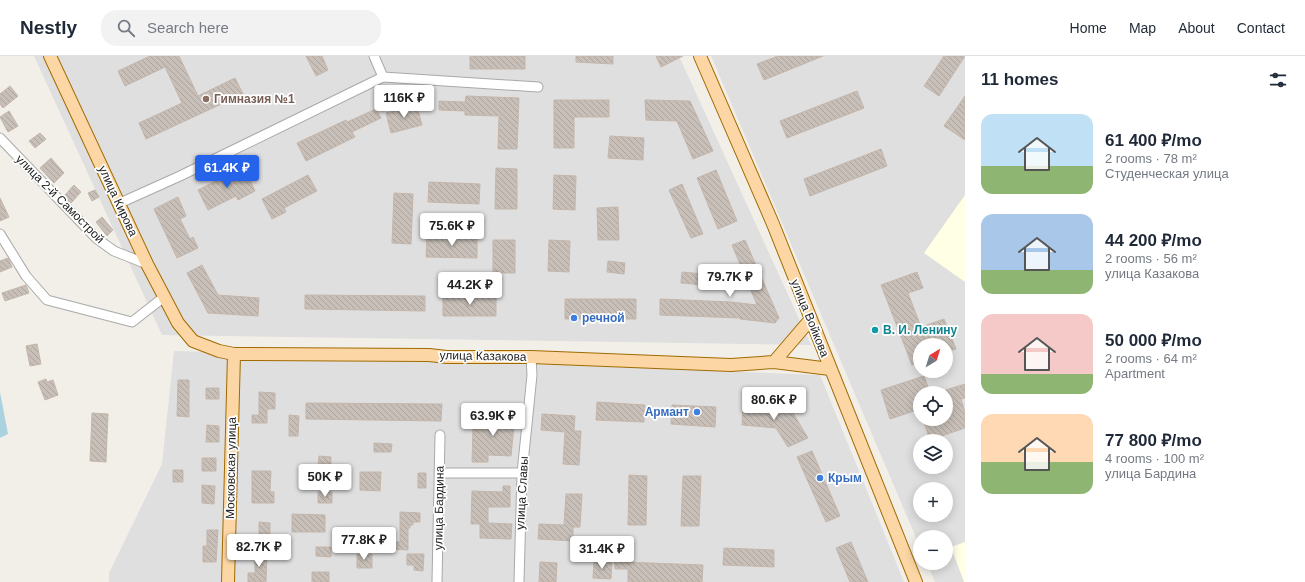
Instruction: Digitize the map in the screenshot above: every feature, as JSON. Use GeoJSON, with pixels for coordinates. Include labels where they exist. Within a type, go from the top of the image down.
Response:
{"type":"FeatureCollection","features":[{"type":"Feature","properties":{"kind":"main road","name":"улица Кирова"},"geometry":{"type":"LineString","coordinates":[[50,56],[120,203],[147,264],[178,323],[193,341]]}},
{"type":"Feature","properties":{"kind":"main road","name":"улица Войкова"},"geometry":{"type":"LineString","coordinates":[[700,56],[773,224],[810,320],[916,582]]}},
{"type":"Feature","properties":{"kind":"main road"},"geometry":{"type":"LineString","coordinates":[[774,362],[810,320]]}},
{"type":"Feature","properties":{"kind":"main road","name":"улица Казакова"},"geometry":{"type":"LineString","coordinates":[[193,341],[219,351],[234,354],[531,357],[731,365],[774,362],[830,369]]}},
{"type":"Feature","properties":{"kind":"main road","name":"Московская улица"},"geometry":{"type":"LineString","coordinates":[[228,582],[234,354]]}},
{"type":"Feature","properties":{"kind":"street"},"geometry":{"type":"LineString","coordinates":[[374,56],[383,77]]}},
{"type":"Feature","properties":{"kind":"street"},"geometry":{"type":"LineString","coordinates":[[120,203],[180,176],[383,77],[538,87]]}},
{"type":"Feature","properties":{"kind":"street","name":"улица 2-й Самострой"},"geometry":{"type":"LineString","coordinates":[[0,138],[96,238],[114,251],[147,264]]}},
{"type":"Feature","properties":{"kind":"street"},"geometry":{"type":"LineString","coordinates":[[0,234],[26,276],[47,300],[132,322],[164,297]]}},
{"type":"Feature","properties":{"kind":"street","name":"улица Славы"},"geometry":{"type":"LineString","coordinates":[[519,582],[522,473],[532,375],[531,357]]}},
{"type":"Feature","properties":{"kind":"street","name":"улица Бардина"},"geometry":{"type":"LineString","coordinates":[[437,582],[440,435]]}},
{"type":"Feature","properties":{"kind":"street"},"geometry":{"type":"LineString","coordinates":[[440,473],[522,473]]}},
{"type":"Feature","properties":{"kind":"shaded area"},"geometry":{"type":"Polygon","coordinates":[[[34,56],[679,56],[811,345],[162,335],[34,56]]]}},
{"type":"Feature","properties":{"kind":"shaded area"},"geometry":{"type":"Polygon","coordinates":[[[711,56],[965,56],[965,582],[935,582],[930,570],[953,570],[953,530],[913,531],[711,56]]]}},
{"type":"Feature","properties":{"kind":"shaded area"},"geometry":{"type":"Polygon","coordinates":[[[965,195],[965,282],[924,253],[965,195]]]}},
{"type":"Feature","properties":{"kind":"shaded area"},"geometry":{"type":"Polygon","coordinates":[[[174,351],[290,354],[820,375],[904,582],[109,582],[109,573],[162,464],[174,351]]]}},
{"type":"Feature","properties":{"kind":"shaded area"},"geometry":{"type":"Polygon","coordinates":[[[965,542],[965,582],[953,552],[953,546],[965,542]]]}},
{"type":"Feature","properties":{"kind":"water"},"geometry":{"type":"Polygon","coordinates":[[[0,392],[8,434],[0,438],[0,392]]]}},
{"type":"Feature","properties":{"kind":"building","name":"Гимназия №1"},"geometry":{"type":"Polygon","coordinates":[[[150,56],[179,56],[198,96],[235,78],[243,94],[146,139],[139,123],[182,103],[165,67],[125,86],[118,71],[150,56]]]}},
{"type":"Feature","properties":{"kind":"building"},"geometry":{"type":"Polygon","coordinates":[[[306,56],[322,56],[328,70],[316,76],[306,56]]]}},
{"type":"Feature","properties":{"kind":"building"},"geometry":{"type":"Polygon","coordinates":[[[470,56],[525,56],[525,69],[470,69],[470,56]]]}},
{"type":"Feature","properties":{"kind":"building"},"geometry":{"type":"Polygon","coordinates":[[[576,56],[613,56],[613,64],[576,62],[576,56]]]}},
{"type":"Feature","properties":{"kind":"building"},"geometry":{"type":"Polygon","coordinates":[[[656,56],[683,56],[661,67],[656,56]]]}},
{"type":"Feature","properties":{"kind":"building"},"geometry":{"type":"Polygon","coordinates":[[[778,56],[823,56],[764,80],[757,64],[778,56]]]}},
{"type":"Feature","properties":{"kind":"building"},"geometry":{"type":"Polygon","coordinates":[[[944,56],[965,56],[939,96],[924,86],[944,56]]]}},
{"type":"Feature","properties":{"kind":"building"},"geometry":{"type":"Polygon","coordinates":[[[10,86],[18,96],[3,108],[0,104],[0,94],[10,86]]]}},
{"type":"Feature","properties":{"kind":"building"},"geometry":{"type":"Polygon","coordinates":[[[857,91],[864,108],[787,138],[780,121],[857,91]]]}},
{"type":"Feature","properties":{"kind":"building"},"geometry":{"type":"Polygon","coordinates":[[[466,96],[519,98],[517,149],[498,149],[499,116],[465,115],[465,111],[439,110],[439,101],[465,102],[466,96]]]}},
{"type":"Feature","properties":{"kind":"building"},"geometry":{"type":"Polygon","coordinates":[[[965,96],[965,140],[944,126],[965,96]]]}},
{"type":"Feature","properties":{"kind":"building"},"geometry":{"type":"Polygon","coordinates":[[[554,100],[609,100],[609,117],[574,117],[574,148],[554,148],[554,100]]]}},
{"type":"Feature","properties":{"kind":"building"},"geometry":{"type":"Polygon","coordinates":[[[645,100],[690,101],[713,151],[693,159],[677,121],[646,120],[645,100]]]}},
{"type":"Feature","properties":{"kind":"building"},"geometry":{"type":"Polygon","coordinates":[[[417,106],[422,125],[391,133],[386,113],[417,106]]]}},
{"type":"Feature","properties":{"kind":"building"},"geometry":{"type":"Polygon","coordinates":[[[376,109],[381,118],[352,132],[355,137],[306,161],[297,143],[346,120],[347,122],[376,109]]]}},
{"type":"Feature","properties":{"kind":"building"},"geometry":{"type":"Polygon","coordinates":[[[9,111],[18,126],[8,132],[0,117],[9,111]]]}},
{"type":"Feature","properties":{"kind":"building"},"geometry":{"type":"Polygon","coordinates":[[[40,133],[46,139],[35,148],[29,141],[40,133]]]}},
{"type":"Feature","properties":{"kind":"building"},"geometry":{"type":"Polygon","coordinates":[[[610,136],[644,138],[643,160],[608,158],[610,136]]]}},
{"type":"Feature","properties":{"kind":"building"},"geometry":{"type":"Polygon","coordinates":[[[881,149],[887,166],[810,196],[804,179],[881,149]]]}},
{"type":"Feature","properties":{"kind":"building"},"geometry":{"type":"Polygon","coordinates":[[[51,158],[64,173],[54,183],[40,168],[51,158]]]}},
{"type":"Feature","properties":{"kind":"building"},"geometry":{"type":"Polygon","coordinates":[[[244,167],[255,191],[238,200],[236,196],[208,210],[198,190],[244,167]]]}},
{"type":"Feature","properties":{"kind":"building"},"geometry":{"type":"Polygon","coordinates":[[[496,168],[517,169],[517,209],[495,209],[496,168]]]}},
{"type":"Feature","properties":{"kind":"building"},"geometry":{"type":"Polygon","coordinates":[[[716,170],[737,221],[718,229],[697,178],[716,170]]]}},
{"type":"Feature","properties":{"kind":"building"},"geometry":{"type":"Polygon","coordinates":[[[308,175],[317,191],[284,208],[286,212],[272,219],[262,199],[308,175]]]}},
{"type":"Feature","properties":{"kind":"building"},"geometry":{"type":"Polygon","coordinates":[[[554,175],[576,176],[575,210],[553,209],[554,175]]]}},
{"type":"Feature","properties":{"kind":"building"},"geometry":{"type":"Polygon","coordinates":[[[429,182],[480,184],[479,204],[428,202],[429,182]]]}},
{"type":"Feature","properties":{"kind":"building"},"geometry":{"type":"Polygon","coordinates":[[[682,184],[703,234],[691,238],[669,190],[682,184]]]}},
{"type":"Feature","properties":{"kind":"building"},"geometry":{"type":"Polygon","coordinates":[[[74,185],[81,192],[71,203],[64,196],[74,185]]]}},
{"type":"Feature","properties":{"kind":"building"},"geometry":{"type":"Polygon","coordinates":[[[95,190],[99,197],[92,201],[88,193],[95,190]]]}},
{"type":"Feature","properties":{"kind":"building"},"geometry":{"type":"Polygon","coordinates":[[[394,193],[413,194],[411,244],[392,243],[394,193]]]}},
{"type":"Feature","properties":{"kind":"building"},"geometry":{"type":"Polygon","coordinates":[[[178,197],[186,216],[180,219],[190,239],[193,237],[198,248],[177,258],[154,209],[178,197]]]}},
{"type":"Feature","properties":{"kind":"building"},"geometry":{"type":"Polygon","coordinates":[[[0,198],[9,217],[0,221],[0,198]]]}},
{"type":"Feature","properties":{"kind":"building"},"geometry":{"type":"Polygon","coordinates":[[[618,207],[619,240],[598,240],[597,208],[618,207]]]}},
{"type":"Feature","properties":{"kind":"building"},"geometry":{"type":"Polygon","coordinates":[[[102,217],[113,230],[107,236],[96,222],[102,217]]]}},
{"type":"Feature","properties":{"kind":"building"},"geometry":{"type":"Polygon","coordinates":[[[427,236],[477,238],[477,258],[426,257],[427,236]]]}},
{"type":"Feature","properties":{"kind":"building"},"geometry":{"type":"Polygon","coordinates":[[[493,240],[515,240],[515,273],[493,273],[493,240]]]}},
{"type":"Feature","properties":{"kind":"building"},"geometry":{"type":"Polygon","coordinates":[[[549,240],[570,241],[569,272],[548,271],[549,240]]]}},
{"type":"Feature","properties":{"kind":"building"},"geometry":{"type":"Polygon","coordinates":[[[745,240],[779,318],[775,323],[740,318],[660,315],[660,299],[731,302],[757,305],[732,245],[745,240]]]}},
{"type":"Feature","properties":{"kind":"building"},"geometry":{"type":"Polygon","coordinates":[[[8,258],[12,267],[0,272],[0,261],[8,258]]]}},
{"type":"Feature","properties":{"kind":"building"},"geometry":{"type":"Polygon","coordinates":[[[608,261],[625,263],[624,274],[607,272],[608,261]]]}},
{"type":"Feature","properties":{"kind":"building"},"geometry":{"type":"Polygon","coordinates":[[[202,265],[218,295],[259,298],[258,316],[208,313],[187,273],[202,265]]]}},
{"type":"Feature","properties":{"kind":"building"},"geometry":{"type":"Polygon","coordinates":[[[682,272],[703,274],[702,285],[681,283],[682,272]]]}},
{"type":"Feature","properties":{"kind":"building"},"geometry":{"type":"Polygon","coordinates":[[[917,272],[923,288],[908,293],[921,327],[944,319],[952,338],[913,338],[912,365],[881,285],[917,272]]]}},
{"type":"Feature","properties":{"kind":"building"},"geometry":{"type":"Polygon","coordinates":[[[26,285],[29,293],[5,301],[2,293],[26,285]]]}},
{"type":"Feature","properties":{"kind":"building"},"geometry":{"type":"Polygon","coordinates":[[[305,295],[425,296],[425,311],[305,309],[305,295]]]}},
{"type":"Feature","properties":{"kind":"building"},"geometry":{"type":"Polygon","coordinates":[[[443,297],[496,297],[496,316],[443,316],[443,297]]]}},
{"type":"Feature","properties":{"kind":"building"},"geometry":{"type":"Polygon","coordinates":[[[565,299],[636,299],[636,319],[565,319],[565,299]]]}},
{"type":"Feature","properties":{"kind":"building"},"geometry":{"type":"Polygon","coordinates":[[[953,342],[956,349],[953,350],[953,342]]]}},
{"type":"Feature","properties":{"kind":"building"},"geometry":{"type":"Polygon","coordinates":[[[37,344],[41,364],[30,366],[26,346],[37,344]]]}},
{"type":"Feature","properties":{"kind":"building"},"geometry":{"type":"Polygon","coordinates":[[[918,378],[925,378],[928,386],[913,386],[913,411],[890,419],[881,390],[918,378]]]}},
{"type":"Feature","properties":{"kind":"building"},"geometry":{"type":"Polygon","coordinates":[[[46,379],[47,382],[53,380],[58,395],[45,400],[38,382],[46,379]]]}},
{"type":"Feature","properties":{"kind":"building"},"geometry":{"type":"Polygon","coordinates":[[[178,380],[189,380],[189,417],[177,416],[178,380]]]}},
{"type":"Feature","properties":{"kind":"building"},"geometry":{"type":"Polygon","coordinates":[[[965,384],[965,398],[961,399],[965,412],[965,428],[948,434],[928,434],[925,426],[953,426],[953,388],[965,384]]]}},
{"type":"Feature","properties":{"kind":"building"},"geometry":{"type":"Polygon","coordinates":[[[206,388],[219,388],[219,399],[206,399],[206,388]]]}},
{"type":"Feature","properties":{"kind":"building"},"geometry":{"type":"Polygon","coordinates":[[[259,392],[275,393],[275,409],[267,409],[267,423],[252,423],[252,415],[259,415],[259,392]]]}},
{"type":"Feature","properties":{"kind":"building"},"geometry":{"type":"Polygon","coordinates":[[[597,402],[645,405],[644,422],[596,420],[597,402]]]}},
{"type":"Feature","properties":{"kind":"building"},"geometry":{"type":"Polygon","coordinates":[[[743,402],[790,408],[808,438],[788,447],[776,428],[742,425],[743,402]]]}},
{"type":"Feature","properties":{"kind":"building"},"geometry":{"type":"Polygon","coordinates":[[[306,403],[442,404],[441,421],[306,419],[306,403]]]}},
{"type":"Feature","properties":{"kind":"building"},"geometry":{"type":"Polygon","coordinates":[[[672,405],[716,407],[715,427],[671,424],[672,405]]]}},
{"type":"Feature","properties":{"kind":"building"},"geometry":{"type":"Polygon","coordinates":[[[92,413],[108,414],[106,462],[90,461],[92,413]]]}},
{"type":"Feature","properties":{"kind":"building"},"geometry":{"type":"Polygon","coordinates":[[[481,414],[515,415],[511,456],[488,455],[488,462],[472,462],[473,428],[480,428],[481,414]]]}},
{"type":"Feature","properties":{"kind":"building"},"geometry":{"type":"Polygon","coordinates":[[[542,414],[575,416],[574,431],[581,431],[579,465],[563,464],[565,432],[541,430],[542,414]]]}},
{"type":"Feature","properties":{"kind":"building"},"geometry":{"type":"Polygon","coordinates":[[[289,415],[299,416],[298,436],[289,436],[289,415]]]}},
{"type":"Feature","properties":{"kind":"building"},"geometry":{"type":"Polygon","coordinates":[[[207,425],[219,426],[219,442],[206,442],[207,425]]]}},
{"type":"Feature","properties":{"kind":"building"},"geometry":{"type":"Polygon","coordinates":[[[374,443],[392,444],[391,452],[374,452],[374,443]]]}},
{"type":"Feature","properties":{"kind":"building"},"geometry":{"type":"Polygon","coordinates":[[[812,451],[840,516],[826,522],[797,457],[812,451]]]}},
{"type":"Feature","properties":{"kind":"building"},"geometry":{"type":"Polygon","coordinates":[[[319,456],[331,457],[331,468],[318,467],[319,456]]]}},
{"type":"Feature","properties":{"kind":"building"},"geometry":{"type":"Polygon","coordinates":[[[202,458],[216,458],[216,471],[202,471],[202,458]]]}},
{"type":"Feature","properties":{"kind":"building"},"geometry":{"type":"Polygon","coordinates":[[[173,470],[183,470],[183,482],[173,482],[173,470]]]}},
{"type":"Feature","properties":{"kind":"building"},"geometry":{"type":"Polygon","coordinates":[[[252,471],[271,471],[270,492],[274,492],[274,503],[252,503],[252,471]]]}},
{"type":"Feature","properties":{"kind":"building"},"geometry":{"type":"Polygon","coordinates":[[[360,472],[381,472],[380,491],[360,490],[360,472]]]}},
{"type":"Feature","properties":{"kind":"building"},"geometry":{"type":"Polygon","coordinates":[[[418,473],[426,473],[426,488],[418,488],[418,473]]]}},
{"type":"Feature","properties":{"kind":"building"},"geometry":{"type":"Polygon","coordinates":[[[629,475],[647,476],[646,525],[628,525],[629,475]]]}},
{"type":"Feature","properties":{"kind":"building"},"geometry":{"type":"Polygon","coordinates":[[[683,476],[701,476],[699,526],[681,526],[683,476]]]}},
{"type":"Feature","properties":{"kind":"building"},"geometry":{"type":"Polygon","coordinates":[[[202,485],[215,486],[214,504],[202,503],[202,485]]]}},
{"type":"Feature","properties":{"kind":"building"},"geometry":{"type":"Polygon","coordinates":[[[503,486],[510,486],[510,507],[488,507],[488,523],[512,524],[511,539],[480,538],[480,524],[471,524],[472,491],[503,492],[503,486]]]}},
{"type":"Feature","properties":{"kind":"building"},"geometry":{"type":"Polygon","coordinates":[[[318,492],[332,492],[332,503],[318,503],[318,492]]]}},
{"type":"Feature","properties":{"kind":"building"},"geometry":{"type":"Polygon","coordinates":[[[566,494],[582,494],[580,527],[573,527],[573,541],[538,539],[539,524],[564,525],[566,494]]]}},
{"type":"Feature","properties":{"kind":"building"},"geometry":{"type":"Polygon","coordinates":[[[400,512],[420,513],[420,522],[413,522],[413,525],[410,525],[410,528],[408,528],[408,550],[390,549],[391,542],[400,542],[400,512]]]}},
{"type":"Feature","properties":{"kind":"building"},"geometry":{"type":"Polygon","coordinates":[[[292,514],[325,515],[325,532],[292,532],[292,514]]]}},
{"type":"Feature","properties":{"kind":"building"},"geometry":{"type":"Polygon","coordinates":[[[259,522],[270,523],[270,535],[259,535],[259,522]]]}},
{"type":"Feature","properties":{"kind":"building"},"geometry":{"type":"Polygon","coordinates":[[[207,530],[218,530],[216,562],[203,562],[203,546],[207,546],[207,530]]]}},
{"type":"Feature","properties":{"kind":"building"},"geometry":{"type":"Polygon","coordinates":[[[851,542],[868,582],[850,582],[836,548],[851,542]]]}},
{"type":"Feature","properties":{"kind":"building"},"geometry":{"type":"Polygon","coordinates":[[[316,547],[331,547],[331,557],[316,556],[316,547]]]}},
{"type":"Feature","properties":{"kind":"building"},"geometry":{"type":"Polygon","coordinates":[[[724,548],[774,550],[774,567],[723,565],[724,548]]]}},
{"type":"Feature","properties":{"kind":"building"},"geometry":{"type":"Polygon","coordinates":[[[255,552],[267,552],[266,582],[248,582],[248,573],[255,573],[255,552]]]}},
{"type":"Feature","properties":{"kind":"building"},"geometry":{"type":"Polygon","coordinates":[[[357,554],[372,554],[372,568],[357,568],[357,554]]]}},
{"type":"Feature","properties":{"kind":"building"},"geometry":{"type":"Polygon","coordinates":[[[407,554],[424,554],[423,571],[414,570],[414,565],[407,565],[407,554]]]}},
{"type":"Feature","properties":{"kind":"building"},"geometry":{"type":"Polygon","coordinates":[[[614,556],[623,556],[623,562],[703,565],[702,582],[628,582],[628,569],[615,569],[614,556]]]}},
{"type":"Feature","properties":{"kind":"building"},"geometry":{"type":"Polygon","coordinates":[[[594,561],[612,562],[611,579],[593,578],[594,561]]]}},
{"type":"Feature","properties":{"kind":"building"},"geometry":{"type":"Polygon","coordinates":[[[540,562],[557,563],[556,582],[539,582],[540,562]]]}},
{"type":"Feature","properties":{"kind":"building"},"geometry":{"type":"Polygon","coordinates":[[[312,572],[329,572],[329,582],[312,582],[312,572]]]}},
{"type":"Feature","properties":{"kind":"place","name":"Гимназия №1"},"geometry":{"type":"Point","coordinates":[206,99]}},
{"type":"Feature","properties":{"kind":"place","name":"речной"},"geometry":{"type":"Point","coordinates":[574,318]}},
{"type":"Feature","properties":{"kind":"place","name":"В. И. Ленину"},"geometry":{"type":"Point","coordinates":[875,330]}},
{"type":"Feature","properties":{"kind":"place","name":"Армант"},"geometry":{"type":"Point","coordinates":[697,412]}},
{"type":"Feature","properties":{"kind":"place","name":"Крым"},"geometry":{"type":"Point","coordinates":[820,478]}}]}
